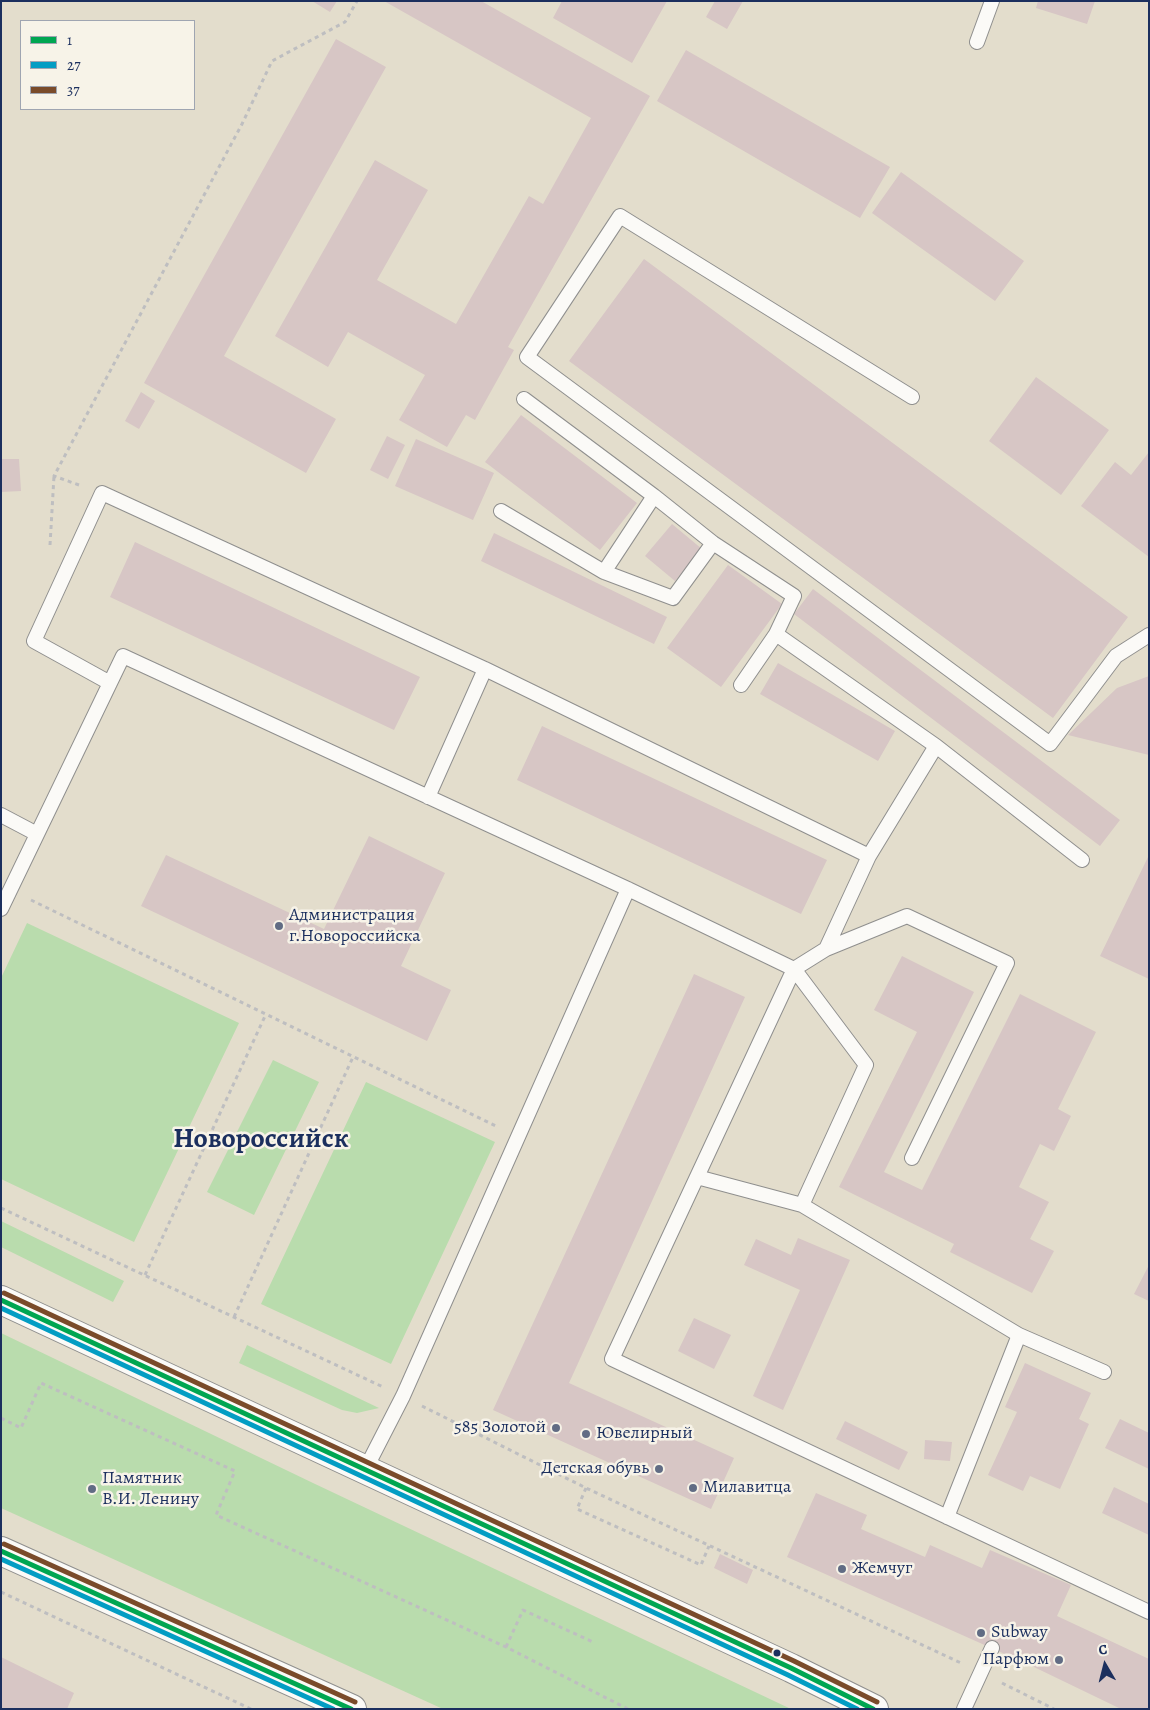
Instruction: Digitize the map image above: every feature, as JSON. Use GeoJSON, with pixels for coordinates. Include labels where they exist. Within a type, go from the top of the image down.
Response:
{"type":"FeatureCollection","features":[{"type":"Feature","properties":{"kind":"street"},"geometry":{"type":"LineString","coordinates":[[1,1300],[791,1668],[874,1709]]}},
{"type":"Feature","properties":{"kind":"street"},"geometry":{"type":"LineString","coordinates":[[1,1550],[352,1709]]}},
{"type":"Feature","properties":{"kind":"lane"},"geometry":{"type":"LineString","coordinates":[[978,42],[992,1]]}},
{"type":"Feature","properties":{"kind":"lane"},"geometry":{"type":"LineString","coordinates":[[912,397],[620,216],[526,357],[1050,744],[1116,656],[1149,635]]}},
{"type":"Feature","properties":{"kind":"lane"},"geometry":{"type":"LineString","coordinates":[[524,400],[654,496],[713,543],[794,596],[776,634],[742,685]]}},
{"type":"Feature","properties":{"kind":"lane"},"geometry":{"type":"LineString","coordinates":[[110,683],[34,641],[102,493],[485,669],[869,856]]}},
{"type":"Feature","properties":{"kind":"lane"},"geometry":{"type":"LineString","coordinates":[[604,572],[654,496]]}},
{"type":"Feature","properties":{"kind":"lane"},"geometry":{"type":"LineString","coordinates":[[500,511],[604,572],[672,598],[713,543]]}},
{"type":"Feature","properties":{"kind":"lane"},"geometry":{"type":"LineString","coordinates":[[776,634],[936,746],[1082,860]]}},
{"type":"Feature","properties":{"kind":"lane"},"geometry":{"type":"LineString","coordinates":[[1,909],[122,656],[628,889],[794,969],[866,1065],[802,1205]]}},
{"type":"Feature","properties":{"kind":"lane"},"geometry":{"type":"LineString","coordinates":[[428,797],[485,669]]}},
{"type":"Feature","properties":{"kind":"lane"},"geometry":{"type":"LineString","coordinates":[[826,949],[869,856],[936,746]]}},
{"type":"Feature","properties":{"kind":"lane"},"geometry":{"type":"LineString","coordinates":[[1,815],[37,834]]}},
{"type":"Feature","properties":{"kind":"lane"},"geometry":{"type":"LineString","coordinates":[[365,1470],[403,1396],[628,889]]}},
{"type":"Feature","properties":{"kind":"lane"},"geometry":{"type":"LineString","coordinates":[[912,1158],[1007,963],[907,916],[826,949],[794,969],[612,1359],[947,1517],[1033,1563],[1149,1612]]}},
{"type":"Feature","properties":{"kind":"lane"},"geometry":{"type":"LineString","coordinates":[[697,1177],[802,1205],[1019,1334],[1104,1372]]}},
{"type":"Feature","properties":{"kind":"lane"},"geometry":{"type":"LineString","coordinates":[[947,1517],[1019,1334]]}},
{"type":"Feature","properties":{"kind":"lane"},"geometry":{"type":"LineString","coordinates":[[964,1709],[992,1648]]}},
{"type":"Feature","properties":{"kind":"path"},"geometry":{"type":"LineString","coordinates":[[102,493],[54,476],[237,132],[272,61],[345,22],[357,1]]}},
{"type":"Feature","properties":{"kind":"path"},"geometry":{"type":"LineString","coordinates":[[10,890],[518,1137]]}},
{"type":"Feature","properties":{"kind":"path"},"geometry":{"type":"LineString","coordinates":[[145,1275],[266,1014]]}},
{"type":"Feature","properties":{"kind":"path"},"geometry":{"type":"LineString","coordinates":[[234,1317],[354,1057]]}},
{"type":"Feature","properties":{"kind":"path"},"geometry":{"type":"LineString","coordinates":[[1,1208],[403,1396],[586,1488],[981,1672],[1054,1709]]}},
{"type":"Feature","properties":{"kind":"path"},"geometry":{"type":"LineString","coordinates":[[1,1418],[20,1428],[41,1383],[235,1471],[216,1515],[506,1647],[628,1709]]}},
{"type":"Feature","properties":{"kind":"path"},"geometry":{"type":"LineString","coordinates":[[586,1488],[577,1509],[700,1565],[709,1546]]}},
{"type":"Feature","properties":{"kind":"path"},"geometry":{"type":"LineString","coordinates":[[1,1592],[251,1709]]}},
{"type":"Feature","properties":{"kind":"path"},"geometry":{"type":"LineString","coordinates":[[506,1647],[522,1610],[593,1642]]}},
{"type":"Feature","properties":{"kind":"green space"},"geometry":{"type":"Polygon","coordinates":[[[27,923],[239,1023],[134,1242],[1,1179],[1,978],[27,923]]]}},
{"type":"Feature","properties":{"kind":"green space"},"geometry":{"type":"Polygon","coordinates":[[[273,1060],[319,1082],[254,1215],[207,1192],[273,1060]]]}},
{"type":"Feature","properties":{"kind":"green space"},"geometry":{"type":"Polygon","coordinates":[[[366,1082],[495,1142],[391,1364],[261,1304],[366,1082]]]}},
{"type":"Feature","properties":{"kind":"green space"},"geometry":{"type":"Polygon","coordinates":[[[1,1221],[124,1281],[113,1302],[1,1247],[1,1221]]]}},
{"type":"Feature","properties":{"kind":"green space"},"geometry":{"type":"Polygon","coordinates":[[[1,1333],[791,1709],[443,1709],[1,1508],[1,1333]]]}},
{"type":"Feature","properties":{"kind":"green space"},"geometry":{"type":"Polygon","coordinates":[[[247,1345],[379,1408],[357,1413],[342,1410],[239,1363],[247,1345]]]}},
{"type":"Feature","properties":{"kind":"building"},"geometry":{"type":"Polygon","coordinates":[[[312,1],[337,1],[330,12],[312,1]]]}},
{"type":"Feature","properties":{"kind":"building"},"geometry":{"type":"Polygon","coordinates":[[[384,1],[481,1],[650,96],[508,347],[514,350],[475,420],[466,415],[447,447],[399,420],[425,375],[348,332],[328,367],[275,336],[375,160],[428,190],[377,280],[456,324],[529,196],[543,204],[591,118],[384,1]]]}},
{"type":"Feature","properties":{"kind":"building"},"geometry":{"type":"Polygon","coordinates":[[[562,1],[667,1],[632,63],[553,18],[562,1]]]}},
{"type":"Feature","properties":{"kind":"building"},"geometry":{"type":"Polygon","coordinates":[[[715,1],[743,1],[727,29],[706,17],[715,1]]]}},
{"type":"Feature","properties":{"kind":"building"},"geometry":{"type":"Polygon","coordinates":[[[1038,1],[1095,1],[1087,24],[1036,8],[1038,1]]]}},
{"type":"Feature","properties":{"kind":"building"},"geometry":{"type":"Polygon","coordinates":[[[336,39],[386,67],[224,356],[336,419],[306,473],[144,383],[336,39]]]}},
{"type":"Feature","properties":{"kind":"building"},"geometry":{"type":"Polygon","coordinates":[[[686,50],[890,167],[860,218],[657,101],[686,50]]]}},
{"type":"Feature","properties":{"kind":"building"},"geometry":{"type":"Polygon","coordinates":[[[901,172],[1024,261],[995,301],[872,213],[901,172]]]}},
{"type":"Feature","properties":{"kind":"building"},"geometry":{"type":"Polygon","coordinates":[[[644,259],[1128,617],[1053,718],[569,361],[644,259]]]}},
{"type":"Feature","properties":{"kind":"building"},"geometry":{"type":"Polygon","coordinates":[[[1036,377],[1109,430],[1061,495],[989,441],[1036,377]]]}},
{"type":"Feature","properties":{"kind":"building"},"geometry":{"type":"Polygon","coordinates":[[[141,392],[155,401],[139,429],[125,421],[141,392]]]}},
{"type":"Feature","properties":{"kind":"building"},"geometry":{"type":"Polygon","coordinates":[[[521,415],[637,503],[600,550],[485,462],[521,415]]]}},
{"type":"Feature","properties":{"kind":"building"},"geometry":{"type":"Polygon","coordinates":[[[387,436],[405,445],[388,479],[370,470],[387,436]]]}},
{"type":"Feature","properties":{"kind":"building"},"geometry":{"type":"Polygon","coordinates":[[[416,439],[494,473],[473,520],[395,486],[416,439]]]}},
{"type":"Feature","properties":{"kind":"building"},"geometry":{"type":"Polygon","coordinates":[[[1149,452],[1149,557],[1081,506],[1115,462],[1131,475],[1149,452]]]}},
{"type":"Feature","properties":{"kind":"building"},"geometry":{"type":"Polygon","coordinates":[[[1,459],[19,459],[21,491],[1,492],[1,459]]]}},
{"type":"Feature","properties":{"kind":"building"},"geometry":{"type":"Polygon","coordinates":[[[672,524],[702,549],[675,581],[645,556],[672,524]]]}},
{"type":"Feature","properties":{"kind":"building"},"geometry":{"type":"Polygon","coordinates":[[[494,533],[667,617],[654,644],[481,561],[494,533]]]}},
{"type":"Feature","properties":{"kind":"building"},"geometry":{"type":"Polygon","coordinates":[[[135,542],[420,677],[394,730],[110,597],[135,542]]]}},
{"type":"Feature","properties":{"kind":"building"},"geometry":{"type":"Polygon","coordinates":[[[728,565],[782,604],[721,687],[667,648],[728,565]]]}},
{"type":"Feature","properties":{"kind":"building"},"geometry":{"type":"Polygon","coordinates":[[[813,589],[1120,820],[1100,846],[794,614],[813,589]]]}},
{"type":"Feature","properties":{"kind":"building"},"geometry":{"type":"Polygon","coordinates":[[[778,663],[895,731],[878,761],[760,694],[778,663]]]}},
{"type":"Feature","properties":{"kind":"building"},"geometry":{"type":"Polygon","coordinates":[[[1149,676],[1149,755],[1068,735],[1117,688],[1149,676]]]}},
{"type":"Feature","properties":{"kind":"building"},"geometry":{"type":"Polygon","coordinates":[[[542,726],[827,860],[801,914],[517,780],[542,726]]]}},
{"type":"Feature","properties":{"kind":"building"},"geometry":{"type":"Polygon","coordinates":[[[369,836],[445,873],[401,966],[451,990],[427,1041],[141,906],[166,855],[324,929],[369,836]]]}},
{"type":"Feature","properties":{"kind":"building"},"geometry":{"type":"Polygon","coordinates":[[[1149,855],[1149,979],[1100,956],[1149,855]]]}},
{"type":"Feature","properties":{"kind":"building"},"geometry":{"type":"Polygon","coordinates":[[[902,956],[974,992],[884,1172],[922,1190],[1020,994],[1096,1032],[1058,1109],[1071,1116],[1054,1151],[1040,1144],[1019,1187],[1049,1202],[1030,1239],[1054,1251],[1032,1293],[950,1252],[954,1244],[839,1187],[917,1032],[874,1010],[902,956]]]}},
{"type":"Feature","properties":{"kind":"building"},"geometry":{"type":"Polygon","coordinates":[[[694,974],[745,997],[569,1383],[734,1458],[711,1509],[493,1410],[694,974]]]}},
{"type":"Feature","properties":{"kind":"building"},"geometry":{"type":"Polygon","coordinates":[[[798,1238],[850,1260],[783,1410],[753,1396],[800,1290],[744,1265],[756,1239],[791,1255],[798,1238]]]}},
{"type":"Feature","properties":{"kind":"building"},"geometry":{"type":"Polygon","coordinates":[[[1149,1265],[1149,1301],[1134,1294],[1149,1265]]]}},
{"type":"Feature","properties":{"kind":"building"},"geometry":{"type":"Polygon","coordinates":[[[694,1318],[731,1335],[714,1369],[678,1351],[694,1318]]]}},
{"type":"Feature","properties":{"kind":"building"},"geometry":{"type":"Polygon","coordinates":[[[1025,1363],[1091,1393],[1079,1419],[1089,1424],[1060,1489],[1030,1476],[1023,1491],[988,1475],[1017,1412],[1005,1407],[1025,1363]]]}},
{"type":"Feature","properties":{"kind":"building"},"geometry":{"type":"Polygon","coordinates":[[[1120,1419],[1149,1433],[1149,1469],[1105,1448],[1120,1419]]]}},
{"type":"Feature","properties":{"kind":"building"},"geometry":{"type":"Polygon","coordinates":[[[845,1421],[908,1452],[899,1470],[836,1439],[845,1421]]]}},
{"type":"Feature","properties":{"kind":"building"},"geometry":{"type":"Polygon","coordinates":[[[925,1440],[952,1442],[950,1461],[924,1459],[925,1440]]]}},
{"type":"Feature","properties":{"kind":"building"},"geometry":{"type":"Polygon","coordinates":[[[1114,1487],[1149,1504],[1149,1535],[1102,1513],[1114,1487]]]}},
{"type":"Feature","properties":{"kind":"building"},"geometry":{"type":"Polygon","coordinates":[[[816,1493],[867,1515],[861,1529],[925,1557],[930,1545],[982,1568],[990,1550],[1071,1585],[1057,1616],[1149,1659],[1149,1709],[1121,1709],[1034,1667],[787,1557],[816,1493]]]}},
{"type":"Feature","properties":{"kind":"building"},"geometry":{"type":"Polygon","coordinates":[[[720,1554],[753,1570],[747,1584],[714,1568],[720,1554]]]}},
{"type":"Feature","properties":{"kind":"building"},"geometry":{"type":"Polygon","coordinates":[[[1,1657],[74,1693],[67,1709],[1,1709],[1,1657]]]}},
{"type":"Feature","properties":{"kind":"transit line","name":"37"},"geometry":{"type":"LineString","coordinates":[[4,1293],[794,1661],[877,1702]]}},
{"type":"Feature","properties":{"kind":"transit line","name":"1"},"geometry":{"type":"LineString","coordinates":[[1,1300],[791,1668],[873,1709]]}},
{"type":"Feature","properties":{"kind":"transit line","name":"27"},"geometry":{"type":"LineString","coordinates":[[1,1308],[788,1675],[857,1709]]}},
{"type":"Feature","properties":{"kind":"transit line","name":"37"},"geometry":{"type":"LineString","coordinates":[[4,1544],[355,1702]]}},
{"type":"Feature","properties":{"kind":"transit line","name":"1"},"geometry":{"type":"LineString","coordinates":[[1,1551],[351,1709]]}},
{"type":"Feature","properties":{"kind":"transit line","name":"27"},"geometry":{"type":"LineString","coordinates":[[1,1559],[333,1709]]}},
{"type":"Feature","properties":{"kind":"place","name":"Администрация г.Новороссийска"},"geometry":{"type":"Point","coordinates":[279,926]}},
{"type":"Feature","properties":{"kind":"place","name":"585 Золотой"},"geometry":{"type":"Point","coordinates":[556,1428]}},
{"type":"Feature","properties":{"kind":"place","name":"Ювелирный"},"geometry":{"type":"Point","coordinates":[586,1434]}},
{"type":"Feature","properties":{"kind":"place","name":"Детская обувь"},"geometry":{"type":"Point","coordinates":[659,1469]}},
{"type":"Feature","properties":{"kind":"place","name":"Милавитца"},"geometry":{"type":"Point","coordinates":[693,1488]}},
{"type":"Feature","properties":{"kind":"place","name":"Памятник В.И. Ленину"},"geometry":{"type":"Point","coordinates":[92,1489]}},
{"type":"Feature","properties":{"kind":"place","name":"Жемчуг"},"geometry":{"type":"Point","coordinates":[842,1569]}},
{"type":"Feature","properties":{"kind":"place","name":"Subway"},"geometry":{"type":"Point","coordinates":[981,1633]}},
{"type":"Feature","properties":{"kind":"place","name":"Парфюм"},"geometry":{"type":"Point","coordinates":[1059,1660]}},
{"type":"Feature","properties":{"kind":"district","name":"Новороссийск"},"geometry":{"type":"Point","coordinates":[261,1140]}}]}
